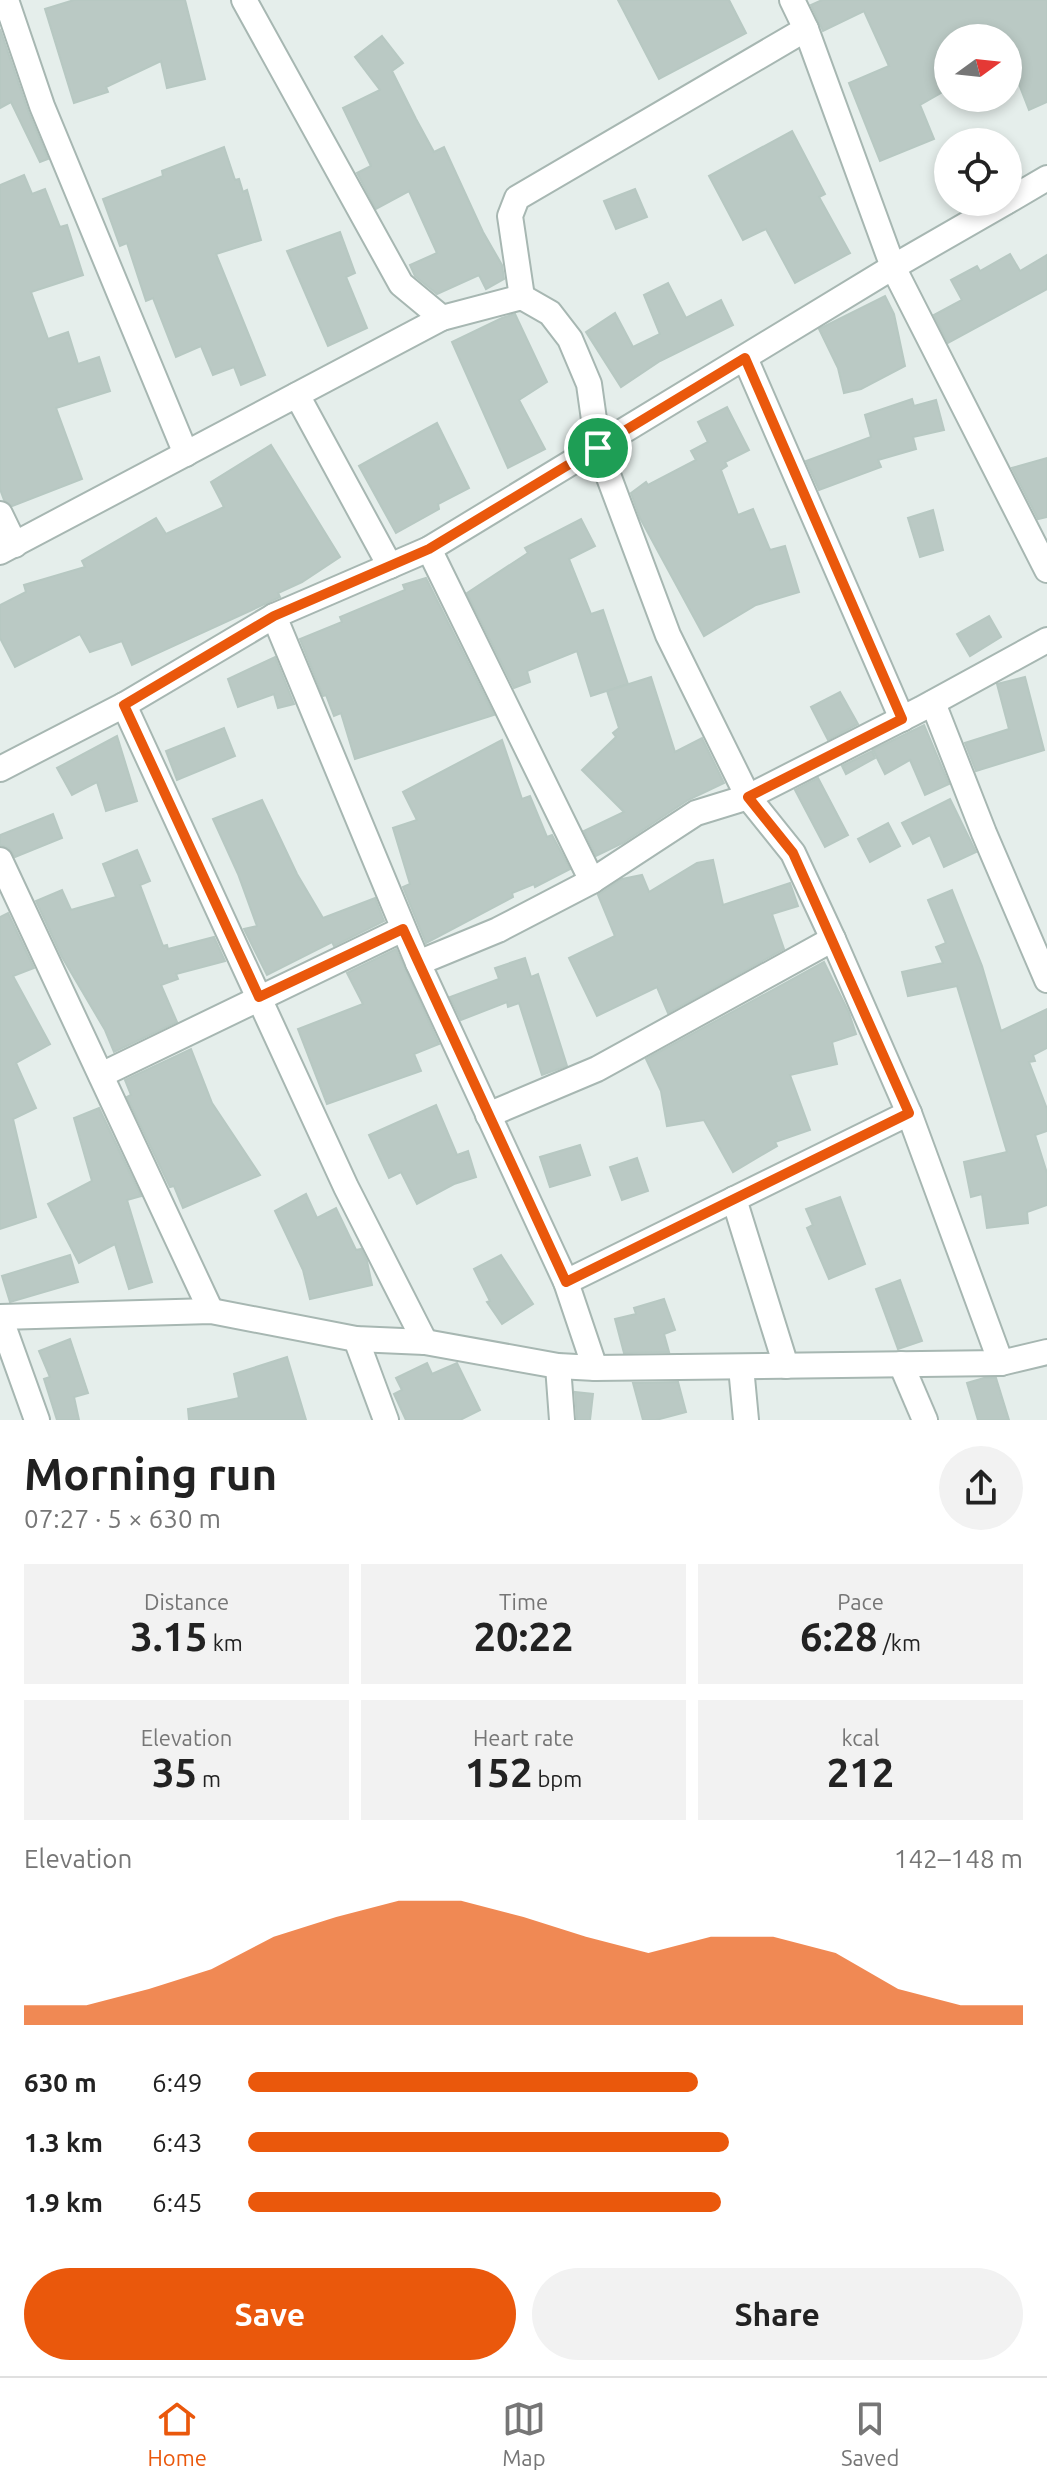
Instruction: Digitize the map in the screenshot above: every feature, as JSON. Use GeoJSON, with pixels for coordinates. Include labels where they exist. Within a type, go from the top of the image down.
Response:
{"type":"FeatureCollection","features":[{"type":"Feature","properties":{"kind":"street"},"geometry":{"type":"LineString","coordinates":[[6,0],[42,106],[186,454]]}},
{"type":"Feature","properties":{"kind":"street"},"geometry":{"type":"LineString","coordinates":[[244,0],[401,284],[442,318]]}},
{"type":"Feature","properties":{"kind":"street"},"geometry":{"type":"LineString","coordinates":[[792,0],[806,29],[893,267],[1047,570]]}},
{"type":"Feature","properties":{"kind":"street"},"geometry":{"type":"LineString","coordinates":[[522,297],[510,216],[517,198],[806,29]]}},
{"type":"Feature","properties":{"kind":"street"},"geometry":{"type":"LineString","coordinates":[[1022,193],[1047,178]]}},
{"type":"Feature","properties":{"kind":"street"},"geometry":{"type":"LineString","coordinates":[[0,769],[124,705],[274,616],[429,549],[893,267],[982,216]]}},
{"type":"Feature","properties":{"kind":"street"},"geometry":{"type":"LineString","coordinates":[[0,514],[7,548],[442,318],[522,297],[550,313],[570,339],[589,384],[598,448],[668,635],[748,797],[793,853],[833,939],[909,1113],[1001,1363]]}},
{"type":"Feature","properties":{"kind":"street"},"geometry":{"type":"LineString","coordinates":[[745,358],[902,719]]}},
{"type":"Feature","properties":{"kind":"street"},"geometry":{"type":"LineString","coordinates":[[297,395],[390,566]]}},
{"type":"Feature","properties":{"kind":"street"},"geometry":{"type":"LineString","coordinates":[[429,549],[592,881]]}},
{"type":"Feature","properties":{"kind":"street"},"geometry":{"type":"LineString","coordinates":[[274,616],[403,929],[566,1282],[595,1368]]}},
{"type":"Feature","properties":{"kind":"street"},"geometry":{"type":"LineString","coordinates":[[418,963],[498,930],[592,881],[696,813],[748,797],[933,703],[1047,640]]}},
{"type":"Feature","properties":{"kind":"street"},"geometry":{"type":"LineString","coordinates":[[933,703],[1047,980]]}},
{"type":"Feature","properties":{"kind":"street"},"geometry":{"type":"LineString","coordinates":[[124,705],[346,1187],[425,1342]]}},
{"type":"Feature","properties":{"kind":"street"},"geometry":{"type":"LineString","coordinates":[[0,860],[211,1311]]}},
{"type":"Feature","properties":{"kind":"street"},"geometry":{"type":"LineString","coordinates":[[101,1075],[403,929]]}},
{"type":"Feature","properties":{"kind":"street"},"geometry":{"type":"LineString","coordinates":[[488,1115],[597,1069],[833,939]]}},
{"type":"Feature","properties":{"kind":"street"},"geometry":{"type":"LineString","coordinates":[[566,1282],[909,1113]]}},
{"type":"Feature","properties":{"kind":"street"},"geometry":{"type":"LineString","coordinates":[[734,1199],[786,1366]]}},
{"type":"Feature","properties":{"kind":"street"},"geometry":{"type":"LineString","coordinates":[[37,1420],[0,1317],[211,1311],[356,1339],[425,1342],[558,1366],[595,1368],[1001,1363],[1047,1352]]}},
{"type":"Feature","properties":{"kind":"street"},"geometry":{"type":"LineString","coordinates":[[356,1339],[386,1420]]}},
{"type":"Feature","properties":{"kind":"street"},"geometry":{"type":"LineString","coordinates":[[901,1364],[925,1420]]}},
{"type":"Feature","properties":{"kind":"street"},"geometry":{"type":"LineString","coordinates":[[558,1366],[562,1420]]}},
{"type":"Feature","properties":{"kind":"street"},"geometry":{"type":"LineString","coordinates":[[741,1367],[746,1420]]}},
{"type":"Feature","properties":{"kind":"building"},"geometry":{"type":"Polygon","coordinates":[[[74,0],[185,0],[205,79],[167,88],[161,61],[106,87],[108,92],[74,103],[45,9],[74,0]]]}},
{"type":"Feature","properties":{"kind":"building"},"geometry":{"type":"Polygon","coordinates":[[[618,0],[729,0],[746,33],[659,79],[618,0]]]}},
{"type":"Feature","properties":{"kind":"building"},"geometry":{"type":"Polygon","coordinates":[[[822,0],[1047,0],[1047,102],[1029,110],[1022,92],[1022,24],[934,24],[934,97],[920,105],[934,139],[880,161],[849,83],[889,66],[864,11],[823,31],[811,5],[822,0]]]}},
{"type":"Feature","properties":{"kind":"building"},"geometry":{"type":"Polygon","coordinates":[[[0,29],[48,159],[40,162],[11,102],[0,108],[0,29]]]}},
{"type":"Feature","properties":{"kind":"building"},"geometry":{"type":"Polygon","coordinates":[[[382,36],[403,63],[392,71],[416,119],[434,152],[444,147],[483,232],[502,265],[504,279],[486,289],[479,275],[437,294],[415,276],[410,265],[437,253],[409,191],[376,209],[357,173],[371,166],[343,108],[380,90],[355,57],[382,36]]]}},
{"type":"Feature","properties":{"kind":"building"},"geometry":{"type":"Polygon","coordinates":[[[792,131],[825,194],[819,197],[850,253],[795,283],[766,229],[743,240],[709,176],[792,131]]]}},
{"type":"Feature","properties":{"kind":"building"},"geometry":{"type":"Polygon","coordinates":[[[224,147],[235,180],[239,179],[243,192],[247,190],[261,240],[216,254],[265,375],[241,385],[234,367],[213,375],[201,346],[176,357],[153,298],[146,301],[127,243],[120,246],[103,199],[163,176],[162,171],[224,147]]]}},
{"type":"Feature","properties":{"kind":"building"},"geometry":{"type":"Polygon","coordinates":[[[24,175],[32,194],[45,189],[60,227],[67,225],[83,275],[31,292],[48,339],[68,332],[78,364],[99,357],[110,391],[56,408],[82,479],[12,506],[4,500],[0,489],[0,185],[24,175]]]}},
{"type":"Feature","properties":{"kind":"building"},"geometry":{"type":"Polygon","coordinates":[[[635,189],[647,217],[616,229],[604,201],[635,189]]]}},
{"type":"Feature","properties":{"kind":"building"},"geometry":{"type":"Polygon","coordinates":[[[340,232],[355,273],[346,277],[367,328],[328,346],[287,251],[340,232]]]}},
{"type":"Feature","properties":{"kind":"building"},"geometry":{"type":"Polygon","coordinates":[[[1010,254],[1020,271],[1047,255],[1047,289],[948,343],[934,315],[962,300],[951,280],[977,266],[980,271],[1010,254]]]}},
{"type":"Feature","properties":{"kind":"building"},"geometry":{"type":"Polygon","coordinates":[[[668,283],[686,318],[721,300],[733,325],[660,361],[621,387],[586,332],[615,313],[633,347],[660,334],[644,295],[668,283]]]}},
{"type":"Feature","properties":{"kind":"building"},"geometry":{"type":"Polygon","coordinates":[[[885,296],[894,314],[905,366],[861,389],[844,393],[838,368],[819,329],[885,296]]]}},
{"type":"Feature","properties":{"kind":"building"},"geometry":{"type":"Polygon","coordinates":[[[515,314],[547,382],[519,400],[545,449],[508,468],[452,342],[515,314]]]}},
{"type":"Feature","properties":{"kind":"building"},"geometry":{"type":"Polygon","coordinates":[[[912,399],[914,406],[936,400],[944,430],[913,437],[916,449],[878,460],[881,467],[819,490],[806,461],[871,437],[865,415],[912,399]]]}},
{"type":"Feature","properties":{"kind":"building"},"geometry":{"type":"Polygon","coordinates":[[[727,407],[749,450],[725,462],[727,466],[721,470],[738,515],[753,509],[770,550],[785,546],[799,592],[756,605],[704,636],[640,518],[631,493],[646,482],[648,485],[696,460],[691,451],[708,442],[698,422],[727,407]]]}},
{"type":"Feature","properties":{"kind":"building"},"geometry":{"type":"Polygon","coordinates":[[[437,423],[469,488],[438,504],[439,509],[396,533],[359,466],[437,423]]]}},
{"type":"Feature","properties":{"kind":"building"},"geometry":{"type":"Polygon","coordinates":[[[271,445],[340,557],[302,582],[278,593],[280,597],[132,665],[122,641],[90,652],[80,634],[15,667],[0,638],[0,605],[26,592],[24,585],[85,567],[82,561],[156,518],[166,534],[224,507],[211,482],[271,445]]]}},
{"type":"Feature","properties":{"kind":"building"},"geometry":{"type":"Polygon","coordinates":[[[1047,458],[1047,517],[1038,519],[1012,468],[1047,458]]]}},
{"type":"Feature","properties":{"kind":"building"},"geometry":{"type":"Polygon","coordinates":[[[933,510],[943,550],[920,557],[908,518],[933,510]]]}},
{"type":"Feature","properties":{"kind":"building"},"geometry":{"type":"Polygon","coordinates":[[[581,519],[595,546],[569,559],[591,614],[603,610],[628,684],[591,696],[577,651],[527,671],[530,682],[514,688],[467,593],[528,553],[525,548],[581,519]]]}},
{"type":"Feature","properties":{"kind":"building"},"geometry":{"type":"Polygon","coordinates":[[[426,578],[494,715],[355,759],[341,713],[334,716],[300,639],[342,622],[340,617],[405,590],[403,585],[426,578]]]}},
{"type":"Feature","properties":{"kind":"building"},"geometry":{"type":"Polygon","coordinates":[[[989,616],[1001,637],[970,656],[957,634],[989,616]]]}},
{"type":"Feature","properties":{"kind":"building"},"geometry":{"type":"Polygon","coordinates":[[[275,657],[294,704],[278,708],[274,694],[238,707],[228,679],[275,657]]]}},
{"type":"Feature","properties":{"kind":"building"},"geometry":{"type":"Polygon","coordinates":[[[651,677],[675,752],[702,738],[724,783],[688,800],[623,843],[596,856],[584,831],[624,812],[582,770],[616,737],[613,733],[619,728],[607,691],[651,677]]]}},
{"type":"Feature","properties":{"kind":"building"},"geometry":{"type":"Polygon","coordinates":[[[1025,677],[1044,750],[976,771],[965,743],[1009,729],[997,684],[1025,677]]]}},
{"type":"Feature","properties":{"kind":"building"},"geometry":{"type":"Polygon","coordinates":[[[840,692],[858,724],[828,740],[811,707],[840,692]]]}},
{"type":"Feature","properties":{"kind":"building"},"geometry":{"type":"Polygon","coordinates":[[[924,725],[949,784],[925,795],[910,760],[885,774],[873,750],[924,725]]]}},
{"type":"Feature","properties":{"kind":"building"},"geometry":{"type":"Polygon","coordinates":[[[224,728],[235,756],[177,780],[166,751],[224,728]]]}},
{"type":"Feature","properties":{"kind":"building"},"geometry":{"type":"Polygon","coordinates":[[[117,736],[137,801],[106,811],[97,782],[72,795],[57,768],[117,736]]]}},
{"type":"Feature","properties":{"kind":"building"},"geometry":{"type":"Polygon","coordinates":[[[502,740],[522,799],[530,796],[547,837],[552,835],[570,869],[535,887],[534,884],[512,893],[513,897],[426,943],[403,887],[410,884],[393,828],[417,820],[403,792],[502,740]]]}},
{"type":"Feature","properties":{"kind":"building"},"geometry":{"type":"Polygon","coordinates":[[[872,751],[875,758],[846,774],[842,766],[872,751]]]}},
{"type":"Feature","properties":{"kind":"building"},"geometry":{"type":"Polygon","coordinates":[[[818,778],[848,835],[825,847],[795,790],[818,778]]]}},
{"type":"Feature","properties":{"kind":"building"},"geometry":{"type":"Polygon","coordinates":[[[950,799],[976,852],[944,867],[930,835],[913,844],[902,823],[950,799]]]}},
{"type":"Feature","properties":{"kind":"building"},"geometry":{"type":"Polygon","coordinates":[[[262,800],[297,874],[323,918],[375,898],[384,921],[334,946],[332,942],[267,975],[244,929],[257,926],[213,819],[262,800]]]}},
{"type":"Feature","properties":{"kind":"building"},"geometry":{"type":"Polygon","coordinates":[[[53,814],[62,838],[15,857],[9,848],[0,845],[0,835],[53,814]]]}},
{"type":"Feature","properties":{"kind":"building"},"geometry":{"type":"Polygon","coordinates":[[[888,823],[900,846],[870,862],[858,839],[888,823]]]}},
{"type":"Feature","properties":{"kind":"building"},"geometry":{"type":"Polygon","coordinates":[[[137,850],[150,881],[140,885],[163,946],[167,945],[168,949],[214,937],[225,961],[176,974],[178,979],[161,985],[177,1022],[114,1052],[105,1030],[62,957],[36,901],[62,890],[71,910],[116,897],[103,864],[137,850]]]}},
{"type":"Feature","properties":{"kind":"building"},"geometry":{"type":"Polygon","coordinates":[[[713,860],[723,905],[790,883],[798,906],[772,914],[784,949],[668,1013],[657,987],[597,1016],[569,958],[615,936],[598,895],[622,879],[642,875],[649,892],[697,863],[713,860]]]}},
{"type":"Feature","properties":{"kind":"building"},"geometry":{"type":"Polygon","coordinates":[[[952,890],[982,966],[1001,1031],[1047,1009],[1047,1048],[1033,1055],[1035,1061],[1029,1062],[1047,1109],[1047,1131],[1035,1135],[1047,1173],[1047,1205],[1027,1212],[1028,1223],[987,1228],[982,1194],[971,1197],[964,1162],[1007,1152],[957,986],[908,996],[902,972],[943,963],[936,947],[946,943],[928,900],[952,890]]]}},
{"type":"Feature","properties":{"kind":"building"},"geometry":{"type":"Polygon","coordinates":[[[8,913],[34,968],[13,976],[50,1044],[16,1063],[36,1108],[13,1119],[36,1217],[0,1229],[0,917],[8,913]]]}},
{"type":"Feature","properties":{"kind":"building"},"geometry":{"type":"Polygon","coordinates":[[[396,949],[439,1044],[414,1054],[421,1071],[327,1104],[298,1029],[363,1004],[347,973],[396,949]]]}},
{"type":"Feature","properties":{"kind":"building"},"geometry":{"type":"Polygon","coordinates":[[[525,958],[531,977],[538,974],[567,1066],[542,1075],[519,1003],[508,1007],[507,1002],[461,1020],[450,997],[499,979],[495,968],[525,958]]]}},
{"type":"Feature","properties":{"kind":"building"},"geometry":{"type":"Polygon","coordinates":[[[824,962],[856,1034],[832,1042],[837,1064],[790,1075],[810,1130],[775,1142],[777,1146],[733,1172],[704,1120],[667,1126],[661,1091],[646,1059],[824,962]]]}},
{"type":"Feature","properties":{"kind":"building"},"geometry":{"type":"Polygon","coordinates":[[[191,1049],[212,1103],[260,1175],[183,1208],[127,1097],[131,1095],[125,1080],[191,1049]]]}},
{"type":"Feature","properties":{"kind":"building"},"geometry":{"type":"Polygon","coordinates":[[[436,1105],[457,1155],[468,1151],[476,1177],[454,1184],[417,1204],[401,1172],[389,1178],[369,1135],[436,1105]]]}},
{"type":"Feature","properties":{"kind":"building"},"geometry":{"type":"Polygon","coordinates":[[[99,1108],[141,1196],[127,1200],[152,1282],[129,1289],[115,1244],[79,1263],[48,1204],[92,1181],[74,1118],[99,1108]]]}},
{"type":"Feature","properties":{"kind":"building"},"geometry":{"type":"Polygon","coordinates":[[[580,1145],[590,1175],[550,1187],[540,1157],[580,1145]]]}},
{"type":"Feature","properties":{"kind":"building"},"geometry":{"type":"Polygon","coordinates":[[[637,1158],[648,1191],[622,1200],[610,1167],[637,1158]]]}},
{"type":"Feature","properties":{"kind":"building"},"geometry":{"type":"Polygon","coordinates":[[[306,1194],[317,1218],[336,1208],[356,1250],[361,1249],[367,1261],[372,1285],[310,1299],[303,1270],[275,1211],[306,1194]]]}},
{"type":"Feature","properties":{"kind":"building"},"geometry":{"type":"Polygon","coordinates":[[[840,1197],[865,1264],[829,1279],[807,1228],[813,1225],[806,1209],[840,1197]]]}},
{"type":"Feature","properties":{"kind":"building"},"geometry":{"type":"Polygon","coordinates":[[[70,1255],[78,1282],[10,1302],[2,1276],[70,1255]]]}},
{"type":"Feature","properties":{"kind":"building"},"geometry":{"type":"Polygon","coordinates":[[[501,1255],[533,1304],[502,1324],[487,1302],[490,1301],[474,1269],[501,1255]]]}},
{"type":"Feature","properties":{"kind":"building"},"geometry":{"type":"Polygon","coordinates":[[[900,1280],[922,1341],[898,1349],[876,1289],[900,1280]]]}},
{"type":"Feature","properties":{"kind":"building"},"geometry":{"type":"Polygon","coordinates":[[[664,1299],[675,1330],[664,1334],[669,1352],[624,1353],[615,1319],[636,1314],[634,1308],[664,1299]]]}},
{"type":"Feature","properties":{"kind":"building"},"geometry":{"type":"Polygon","coordinates":[[[70,1339],[88,1393],[74,1397],[79,1420],[57,1420],[44,1379],[50,1377],[39,1351],[70,1339]]]}},
{"type":"Feature","properties":{"kind":"building"},"geometry":{"type":"Polygon","coordinates":[[[287,1357],[306,1420],[189,1420],[188,1409],[239,1398],[234,1374],[287,1357]]]}},
{"type":"Feature","properties":{"kind":"building"},"geometry":{"type":"Polygon","coordinates":[[[427,1363],[432,1374],[457,1363],[480,1410],[460,1420],[406,1420],[394,1394],[402,1390],[396,1378],[427,1363]]]}},
{"type":"Feature","properties":{"kind":"building"},"geometry":{"type":"Polygon","coordinates":[[[996,1378],[1009,1420],[978,1420],[967,1383],[996,1378]]]}},
{"type":"Feature","properties":{"kind":"building"},"geometry":{"type":"Polygon","coordinates":[[[678,1382],[686,1412],[643,1420],[633,1383],[678,1382]]]}},
{"type":"Feature","properties":{"kind":"building"},"geometry":{"type":"Polygon","coordinates":[[[575,1392],[593,1394],[590,1420],[577,1420],[575,1392]]]}},
{"type":"Feature","properties":{"kind":"route"},"geometry":{"type":"LineString","coordinates":[[745,358],[902,719],[748,797],[793,853],[909,1113],[566,1282],[403,929],[259,997],[124,705],[274,616],[429,549],[598,448],[745,358]]}}]}
